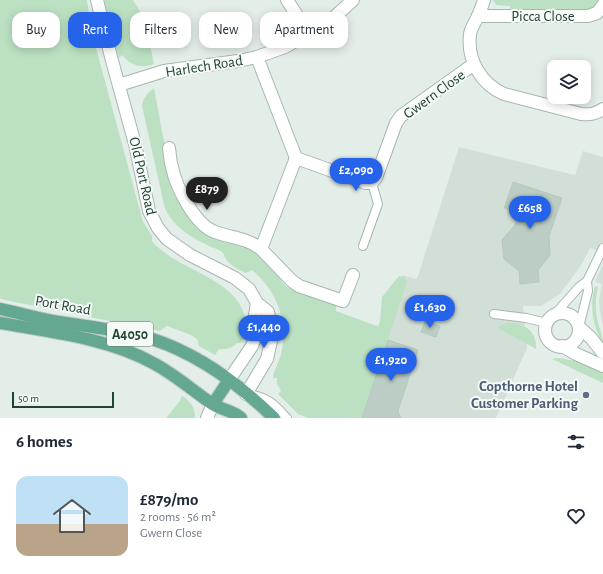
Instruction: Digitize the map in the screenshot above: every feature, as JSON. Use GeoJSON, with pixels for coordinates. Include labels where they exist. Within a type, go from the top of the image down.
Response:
{"type":"FeatureCollection","features":[{"type":"Feature","properties":{"kind":"main road","name":"Port Road"},"geometry":{"type":"LineString","coordinates":[[0,309],[59,322],[114,330],[152,339],[199,360],[228,380],[274,418]]}},
{"type":"Feature","properties":{"kind":"main road","name":"Port Road"},"geometry":{"type":"LineString","coordinates":[[0,323],[95,342],[128,352],[152,362],[168,371],[213,404],[236,416],[246,394]]}},
{"type":"Feature","properties":{"kind":"main road"},"geometry":{"type":"LineString","coordinates":[[213,404],[228,380]]}},
{"type":"Feature","properties":{"kind":"street","name":"Old Port Road"},"geometry":{"type":"LineString","coordinates":[[97,0],[135,144],[149,211],[158,228],[167,239],[180,249],[236,278],[249,289],[257,302],[268,312],[271,326],[271,341],[267,359],[246,394]]}},
{"type":"Feature","properties":{"kind":"street"},"geometry":{"type":"LineString","coordinates":[[287,0],[295,12]]}},
{"type":"Feature","properties":{"kind":"street","name":"Harlech Road"},"geometry":{"type":"LineString","coordinates":[[340,12],[353,0]]}},
{"type":"Feature","properties":{"kind":"street"},"geometry":{"type":"LineString","coordinates":[[484,0],[470,34],[470,51],[479,74],[487,84],[504,94],[581,114],[589,115],[603,109]]}},
{"type":"Feature","properties":{"kind":"street","name":"Picca Close"},"geometry":{"type":"LineString","coordinates":[[478,16],[588,16],[597,13],[603,5]]}},
{"type":"Feature","properties":{"kind":"street","name":"Harlech Road"},"geometry":{"type":"LineString","coordinates":[[119,85],[164,71],[238,61],[257,57],[282,48]]}},
{"type":"Feature","properties":{"kind":"street"},"geometry":{"type":"LineString","coordinates":[[257,57],[296,158],[262,249]]}},
{"type":"Feature","properties":{"kind":"street","name":"Gwern Close"},"geometry":{"type":"LineString","coordinates":[[372,182],[376,178],[396,123],[401,116],[474,64]]}},
{"type":"Feature","properties":{"kind":"street"},"geometry":{"type":"LineString","coordinates":[[169,148],[171,166],[187,202],[199,220],[208,228],[215,232],[254,243],[262,249],[292,281],[299,286],[343,301],[353,275]]}},
{"type":"Feature","properties":{"kind":"street"},"geometry":{"type":"LineString","coordinates":[[296,158],[366,183],[372,182]]}},
{"type":"Feature","properties":{"kind":"street"},"geometry":{"type":"LineString","coordinates":[[228,380],[252,346],[256,335],[255,315],[257,302]]}},
{"type":"Feature","properties":{"kind":"street"},"geometry":{"type":"LineString","coordinates":[[560,313],[568,314],[577,321],[579,327],[577,338],[568,346],[553,344],[549,339],[546,328],[551,319],[560,313]]}},
{"type":"Feature","properties":{"kind":"street"},"geometry":{"type":"LineString","coordinates":[[579,327],[591,338],[603,353]]}},
{"type":"Feature","properties":{"kind":"street"},"geometry":{"type":"LineString","coordinates":[[562,346],[603,366]]}},
{"type":"Feature","properties":{"kind":"street"},"geometry":{"type":"LineString","coordinates":[[207,418],[213,404]]}},
{"type":"Feature","properties":{"kind":"lane"},"geometry":{"type":"LineString","coordinates":[[363,246],[378,204],[372,182]]}},
{"type":"Feature","properties":{"kind":"lane"},"geometry":{"type":"LineString","coordinates":[[494,314],[551,319],[586,281],[603,248]]}},
{"type":"Feature","properties":{"kind":"lane"},"geometry":{"type":"LineString","coordinates":[[579,327],[588,291],[586,281]]}},
{"type":"Feature","properties":{"kind":"lane"},"geometry":{"type":"LineString","coordinates":[[246,394],[262,396],[271,402],[287,418]]}},
{"type":"Feature","properties":{"kind":"shaded area"},"geometry":{"type":"Polygon","coordinates":[[[459,147],[575,175],[583,151],[603,157],[603,253],[590,248],[582,264],[560,294],[541,306],[523,306],[527,348],[496,418],[349,418],[384,328],[402,275],[417,279],[459,147]]]}},
{"type":"Feature","properties":{"kind":"shaded area"},"geometry":{"type":"Polygon","coordinates":[[[603,264],[603,325],[599,300],[602,284],[595,282],[603,264]]]}},
{"type":"Feature","properties":{"kind":"green space"},"geometry":{"type":"Polygon","coordinates":[[[0,0],[87,0],[89,12],[68,12],[68,48],[96,48],[143,222],[152,236],[152,241],[163,252],[221,285],[233,295],[242,308],[246,323],[244,338],[241,343],[237,343],[229,348],[219,349],[215,355],[199,346],[197,339],[191,335],[167,326],[160,331],[0,299],[0,0]]]}},
{"type":"Feature","properties":{"kind":"green space"},"geometry":{"type":"Polygon","coordinates":[[[104,0],[133,0],[140,12],[130,12],[130,48],[150,48],[154,64],[141,66],[132,64],[122,55],[119,58],[116,48],[122,48],[122,12],[107,12],[104,0]]]}},
{"type":"Feature","properties":{"kind":"green space"},"geometry":{"type":"Polygon","coordinates":[[[493,0],[599,0],[595,7],[589,9],[510,9],[510,6],[496,5],[493,0]]]}},
{"type":"Feature","properties":{"kind":"green space"},"geometry":{"type":"Polygon","coordinates":[[[154,88],[168,163],[166,167],[185,210],[253,250],[277,275],[278,274],[282,282],[287,287],[332,302],[336,305],[336,311],[374,325],[378,326],[380,322],[382,297],[399,276],[404,277],[407,282],[362,418],[308,418],[298,414],[278,394],[281,391],[277,384],[277,378],[273,378],[281,354],[283,342],[282,319],[279,308],[268,287],[252,270],[246,273],[239,270],[228,262],[222,252],[196,239],[178,227],[165,209],[142,106],[146,96],[154,88]]]}},
{"type":"Feature","properties":{"kind":"green space"},"geometry":{"type":"Polygon","coordinates":[[[595,286],[598,287],[596,309],[603,344],[594,323],[592,309],[595,286]]]}},
{"type":"Feature","properties":{"kind":"green space"},"geometry":{"type":"Polygon","coordinates":[[[506,323],[518,324],[528,328],[534,336],[536,349],[498,328],[506,323]]]}},
{"type":"Feature","properties":{"kind":"green space"},"geometry":{"type":"Polygon","coordinates":[[[557,358],[592,367],[603,373],[603,383],[552,359],[557,358]]]}},
{"type":"Feature","properties":{"kind":"green space"},"geometry":{"type":"Polygon","coordinates":[[[183,396],[192,406],[195,418],[166,418],[180,401],[181,397],[183,396]]]}},
{"type":"Feature","properties":{"kind":"building"},"geometry":{"type":"Polygon","coordinates":[[[513,182],[562,198],[549,236],[550,255],[538,270],[539,282],[520,284],[519,271],[504,259],[502,240],[515,225],[520,213],[504,208],[513,182]]]}},
{"type":"Feature","properties":{"kind":"building"},"geometry":{"type":"Polygon","coordinates":[[[425,321],[440,326],[436,337],[421,332],[425,321]]]}},
{"type":"Feature","properties":{"kind":"building"},"geometry":{"type":"Polygon","coordinates":[[[388,340],[418,350],[398,411],[401,418],[362,418],[388,340]]]}},
{"type":"Feature","properties":{"kind":"place","name":"Copthorne Hotel Customer Parking"},"geometry":{"type":"Point","coordinates":[586,395]}}]}
